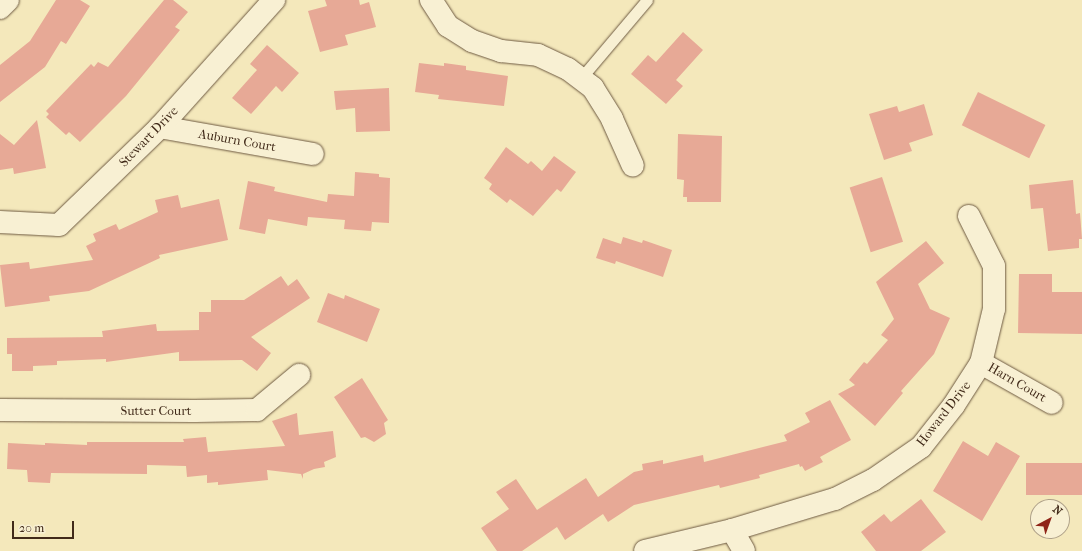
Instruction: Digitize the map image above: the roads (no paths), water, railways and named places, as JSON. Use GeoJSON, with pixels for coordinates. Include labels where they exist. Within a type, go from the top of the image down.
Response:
{"type":"FeatureCollection","features":[{"type":"Feature","properties":{"kind":"street"},"geometry":{"type":"LineString","coordinates":[[0,8],[8,0]]}},
{"type":"Feature","properties":{"kind":"street","name":"Stewart Drive"},"geometry":{"type":"LineString","coordinates":[[0,222],[59,225],[160,127],[274,0]]}},
{"type":"Feature","properties":{"kind":"street"},"geometry":{"type":"LineString","coordinates":[[431,0],[448,26],[472,41],[501,50],[538,55],[568,69],[581,78],[593,88],[612,119],[633,166]]}},
{"type":"Feature","properties":{"kind":"street","name":"Auburn Court"},"geometry":{"type":"LineString","coordinates":[[160,127],[313,154]]}},
{"type":"Feature","properties":{"kind":"street","name":"Howard Drive"},"geometry":{"type":"LineString","coordinates":[[645,551],[732,530],[835,499],[873,480],[921,447],[954,404],[981,363],[994,309],[994,266],[969,216]]}},
{"type":"Feature","properties":{"kind":"street","name":"Harn Court"},"geometry":{"type":"LineString","coordinates":[[981,363],[1052,403]]}},
{"type":"Feature","properties":{"kind":"street","name":"Sutter Court"},"geometry":{"type":"LineString","coordinates":[[0,410],[257,410],[299,375]]}},
{"type":"Feature","properties":{"kind":"street"},"geometry":{"type":"LineString","coordinates":[[732,530],[744,551]]}},
{"type":"Feature","properties":{"kind":"lane"},"geometry":{"type":"LineString","coordinates":[[581,78],[647,0]]}}]}
